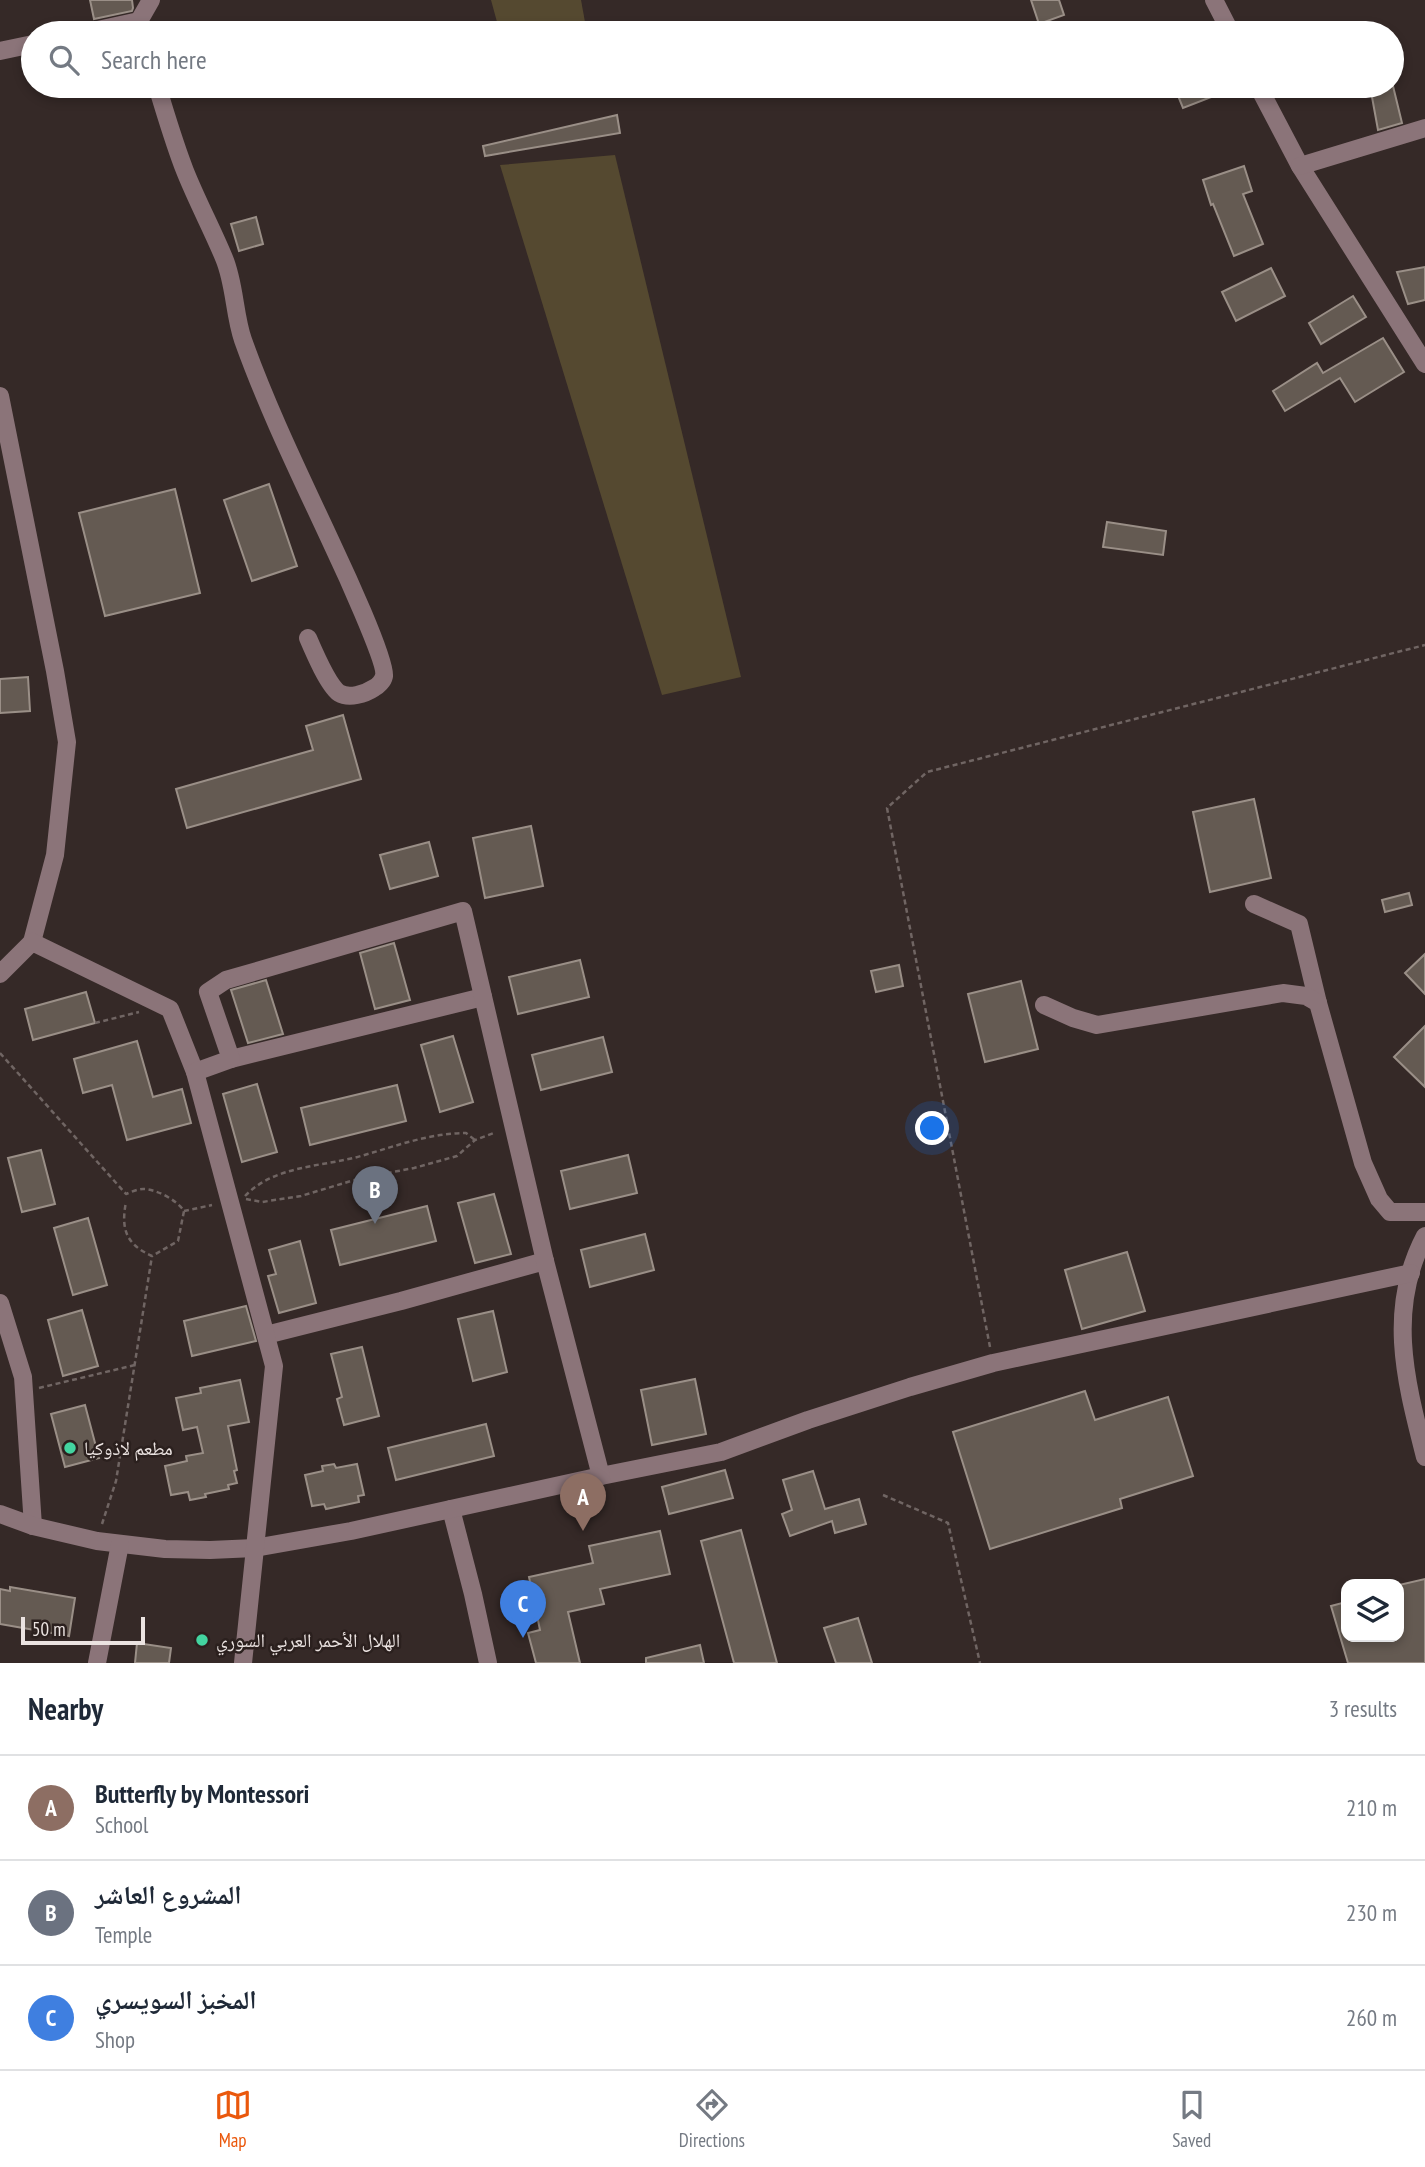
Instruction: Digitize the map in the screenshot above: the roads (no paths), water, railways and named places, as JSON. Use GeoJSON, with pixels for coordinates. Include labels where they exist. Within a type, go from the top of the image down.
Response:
{"type":"FeatureCollection","features":[{"type":"Feature","properties":{"kind":"street"},"geometry":{"type":"LineString","coordinates":[[143,21],[151,0]]}},
{"type":"Feature","properties":{"kind":"street"},"geometry":{"type":"LineString","coordinates":[[1214,0],[1225,21]]}},
{"type":"Feature","properties":{"kind":"street"},"geometry":{"type":"LineString","coordinates":[[0,51],[21,47]]}},
{"type":"Feature","properties":{"kind":"street"},"geometry":{"type":"LineString","coordinates":[[161,98],[186,174],[225,260],[241,333],[248,352],[284,439],[356,595],[380,657],[384,676],[380,684],[360,694],[340,694],[333,687],[308,638]]}},
{"type":"Feature","properties":{"kind":"street"},"geometry":{"type":"LineString","coordinates":[[1264,98],[1300,166],[1425,364]]}},
{"type":"Feature","properties":{"kind":"street"},"geometry":{"type":"LineString","coordinates":[[1300,166],[1425,128]]}},
{"type":"Feature","properties":{"kind":"street"},"geometry":{"type":"LineString","coordinates":[[0,396],[67,742],[55,855],[32,942],[0,974]]}},
{"type":"Feature","properties":{"kind":"street"},"geometry":{"type":"LineString","coordinates":[[1254,904],[1299,924],[1363,1163],[1379,1199],[1390,1212],[1425,1212]]}},
{"type":"Feature","properties":{"kind":"street"},"geometry":{"type":"LineString","coordinates":[[231,1059],[208,992],[226,979],[463,911],[545,1261],[601,1476]]}},
{"type":"Feature","properties":{"kind":"street"},"geometry":{"type":"LineString","coordinates":[[32,942],[170,1009],[195,1072],[274,1366],[243,1663]]}},
{"type":"Feature","properties":{"kind":"street"},"geometry":{"type":"LineString","coordinates":[[1044,1005],[1097,1025],[1283,993],[1306,996],[1318,1003]]}},
{"type":"Feature","properties":{"kind":"street"},"geometry":{"type":"LineString","coordinates":[[195,1072],[231,1059],[483,997]]}},
{"type":"Feature","properties":{"kind":"street"},"geometry":{"type":"LineString","coordinates":[[1425,1236],[1411,1273],[1403,1314],[1403,1355],[1407,1387],[1425,1457]]}},
{"type":"Feature","properties":{"kind":"street"},"geometry":{"type":"LineString","coordinates":[[266,1335],[545,1261]]}},
{"type":"Feature","properties":{"kind":"street"},"geometry":{"type":"LineString","coordinates":[[0,1514],[97,1541],[165,1549],[254,1548],[351,1531],[721,1452],[911,1387],[993,1363],[1411,1273]]}},
{"type":"Feature","properties":{"kind":"street"},"geometry":{"type":"LineString","coordinates":[[0,1303],[23,1377],[33,1525]]}},
{"type":"Feature","properties":{"kind":"street"},"geometry":{"type":"LineString","coordinates":[[451,1509],[488,1663]]}},
{"type":"Feature","properties":{"kind":"street"},"geometry":{"type":"LineString","coordinates":[[97,1663],[120,1544]]}},
{"type":"Feature","properties":{"kind":"place","name":"المشروع العاشر"},"geometry":{"type":"Point","coordinates":[375,1224]}},
{"type":"Feature","properties":{"kind":"place","name":"مطعم لاذوكيا"},"geometry":{"type":"Point","coordinates":[70,1448]}},
{"type":"Feature","properties":{"kind":"place","name":"Butterfly by Montessori"},"geometry":{"type":"Point","coordinates":[583,1531]}},
{"type":"Feature","properties":{"kind":"place","name":"المخبز السويسري"},"geometry":{"type":"Point","coordinates":[523,1638]}},
{"type":"Feature","properties":{"kind":"place","name":"الهلال الأحمر العربي السوري"},"geometry":{"type":"Point","coordinates":[202,1640]}}]}
